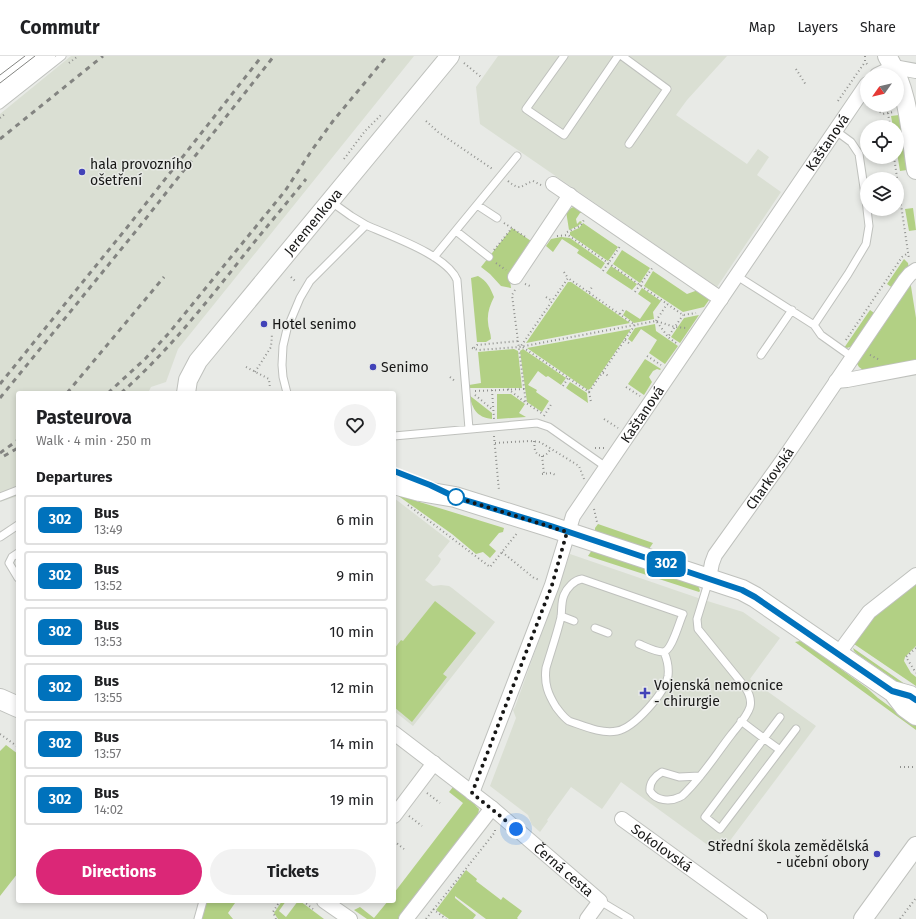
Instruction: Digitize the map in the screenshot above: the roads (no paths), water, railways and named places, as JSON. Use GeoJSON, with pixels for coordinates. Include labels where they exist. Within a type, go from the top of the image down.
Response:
{"type":"FeatureCollection","features":[{"type":"Feature","properties":{"kind":"main road"},"geometry":{"type":"LineString","coordinates":[[0,68],[16,56]]}},
{"type":"Feature","properties":{"kind":"main road"},"geometry":{"type":"LineString","coordinates":[[0,90],[44,56]]}},
{"type":"Feature","properties":{"kind":"main road"},"geometry":{"type":"LineString","coordinates":[[396,472],[430,485],[455,497]]}},
{"type":"Feature","properties":{"kind":"main road"},"geometry":{"type":"LineString","coordinates":[[396,485],[420,491],[455,497],[709,578],[742,590],[755,597],[892,691],[904,707],[916,715]]}},
{"type":"Feature","properties":{"kind":"main road"},"geometry":{"type":"LineString","coordinates":[[892,691],[910,696],[916,700]]}},
{"type":"Feature","properties":{"kind":"main road"},"geometry":{"type":"LineString","coordinates":[[0,699],[16,706]]}},
{"type":"Feature","properties":{"kind":"street","name":"Jeremenkova"},"geometry":{"type":"LineString","coordinates":[[186,391],[188,380],[198,361],[330,201],[457,60]]}},
{"type":"Feature","properties":{"kind":"street"},"geometry":{"type":"LineString","coordinates":[[891,62],[916,71]]}},
{"type":"Feature","properties":{"kind":"street"},"geometry":{"type":"LineString","coordinates":[[881,68],[891,62]]}},
{"type":"Feature","properties":{"kind":"street"},"geometry":{"type":"LineString","coordinates":[[891,62],[903,89],[916,170]]}},
{"type":"Feature","properties":{"kind":"street","name":"Kaštanová"},"geometry":{"type":"LineString","coordinates":[[472,793],[552,585],[573,516],[860,95]]}},
{"type":"Feature","properties":{"kind":"street"},"geometry":{"type":"LineString","coordinates":[[554,184],[721,299]]}},
{"type":"Feature","properties":{"kind":"street"},"geometry":{"type":"LineString","coordinates":[[516,282],[537,245],[570,195]]}},
{"type":"Feature","properties":{"kind":"street","name":"Charkovská"},"geometry":{"type":"LineString","coordinates":[[709,578],[715,556],[836,381],[852,348],[910,274],[913,265]]}},
{"type":"Feature","properties":{"kind":"street"},"geometry":{"type":"LineString","coordinates":[[836,381],[916,367]]}},
{"type":"Feature","properties":{"kind":"street"},"geometry":{"type":"LineString","coordinates":[[838,654],[852,633],[869,612],[916,575]]}},
{"type":"Feature","properties":{"kind":"street","name":"Černá cesta"},"geometry":{"type":"LineString","coordinates":[[396,734],[492,808],[600,901],[587,919]]}},
{"type":"Feature","properties":{"kind":"street"},"geometry":{"type":"LineString","coordinates":[[400,815],[434,763]]}},
{"type":"Feature","properties":{"kind":"street"},"geometry":{"type":"LineString","coordinates":[[406,919],[492,808]]}},
{"type":"Feature","properties":{"kind":"street","name":"Sokolovská"},"geometry":{"type":"LineString","coordinates":[[622,819],[760,919]]}},
{"type":"Feature","properties":{"kind":"street"},"geometry":{"type":"LineString","coordinates":[[863,919],[916,846]]}},
{"type":"Feature","properties":{"kind":"street"},"geometry":{"type":"LineString","coordinates":[[329,903],[350,919]]}},
{"type":"Feature","properties":{"kind":"lane"},"geometry":{"type":"LineString","coordinates":[[0,105],[62,56]]}},
{"type":"Feature","properties":{"kind":"lane"},"geometry":{"type":"LineString","coordinates":[[564,56],[526,109],[564,135],[618,56]]}},
{"type":"Feature","properties":{"kind":"lane"},"geometry":{"type":"LineString","coordinates":[[622,56],[667,89],[629,144]]}},
{"type":"Feature","properties":{"kind":"lane"},"geometry":{"type":"LineString","coordinates":[[836,131],[850,142],[859,154],[862,172]]}},
{"type":"Feature","properties":{"kind":"lane"},"geometry":{"type":"LineString","coordinates":[[434,257],[517,156]]}},
{"type":"Feature","properties":{"kind":"lane"},"geometry":{"type":"LineString","coordinates":[[330,201],[350,216],[366,225],[434,257],[448,266],[455,276],[457,280],[469,428]]}},
{"type":"Feature","properties":{"kind":"lane"},"geometry":{"type":"LineString","coordinates":[[477,205],[496,218]]}},
{"type":"Feature","properties":{"kind":"lane"},"geometry":{"type":"LineString","coordinates":[[814,325],[866,244],[869,226],[868,216]]}},
{"type":"Feature","properties":{"kind":"lane"},"geometry":{"type":"LineString","coordinates":[[286,391],[282,365],[283,346],[287,329],[300,298],[310,281],[366,225]]}},
{"type":"Feature","properties":{"kind":"lane"},"geometry":{"type":"LineString","coordinates":[[456,231],[489,257]]}},
{"type":"Feature","properties":{"kind":"lane"},"geometry":{"type":"LineString","coordinates":[[737,276],[814,325],[821,335],[852,348]]}},
{"type":"Feature","properties":{"kind":"lane"},"geometry":{"type":"LineString","coordinates":[[760,355],[792,310]]}},
{"type":"Feature","properties":{"kind":"lane"},"geometry":{"type":"LineString","coordinates":[[396,436],[428,434],[469,428],[541,423],[606,466]]}},
{"type":"Feature","properties":{"kind":"lane"},"geometry":{"type":"LineString","coordinates":[[0,497],[16,491]]}},
{"type":"Feature","properties":{"kind":"lane"},"geometry":{"type":"LineString","coordinates":[[0,537],[16,526]]}},
{"type":"Feature","properties":{"kind":"lane"},"geometry":{"type":"LineString","coordinates":[[16,554],[8,563],[16,575]]}},
{"type":"Feature","properties":{"kind":"lane"},"geometry":{"type":"LineString","coordinates":[[700,776],[679,777],[662,772],[650,784],[650,791],[655,797],[664,800],[675,799],[688,791],[700,776],[741,721],[751,706],[748,691],[701,633],[697,624],[697,619],[709,578]]}},
{"type":"Feature","properties":{"kind":"lane"},"geometry":{"type":"LineString","coordinates":[[579,579],[683,614],[671,645],[664,652],[667,660],[668,675],[664,687],[641,716],[627,728],[618,731],[603,731],[569,721],[561,714],[549,696],[545,684],[546,668],[561,616],[562,600],[566,591],[579,579]]}},
{"type":"Feature","properties":{"kind":"lane"},"geometry":{"type":"LineString","coordinates":[[561,616],[574,621]]}},
{"type":"Feature","properties":{"kind":"lane"},"geometry":{"type":"LineString","coordinates":[[595,628],[608,633]]}},
{"type":"Feature","properties":{"kind":"lane"},"geometry":{"type":"LineString","coordinates":[[639,644],[664,652]]}},
{"type":"Feature","properties":{"kind":"lane"},"geometry":{"type":"LineString","coordinates":[[780,717],[705,817],[720,828],[796,729]]}},
{"type":"Feature","properties":{"kind":"lane"},"geometry":{"type":"LineString","coordinates":[[741,721],[780,750]]}},
{"type":"Feature","properties":{"kind":"lane"},"geometry":{"type":"LineString","coordinates":[[600,901],[630,919]]}},
{"type":"Feature","properties":{"kind":"lane"},"geometry":{"type":"LineString","coordinates":[[198,919],[202,903]]}},
{"type":"Feature","properties":{"kind":"tram line"},"geometry":{"type":"LineString","coordinates":[[0,75],[25,56]]}},
{"type":"Feature","properties":{"kind":"tram line"},"geometry":{"type":"LineString","coordinates":[[0,83],[35,56]]}},
{"type":"Feature","properties":{"kind":"railway"},"geometry":{"type":"LineString","coordinates":[[0,139],[103,56]]}},
{"type":"Feature","properties":{"kind":"railway"},"geometry":{"type":"LineString","coordinates":[[0,384],[129,225],[262,56]]}},
{"type":"Feature","properties":{"kind":"railway"},"geometry":{"type":"LineString","coordinates":[[0,398],[136,231],[274,56]]}},
{"type":"Feature","properties":{"kind":"railway"},"geometry":{"type":"LineString","coordinates":[[110,391],[145,359],[169,333],[285,191],[333,121],[387,56]]}},
{"type":"Feature","properties":{"kind":"railway"},"geometry":{"type":"LineString","coordinates":[[123,391],[180,334],[306,179]]}},
{"type":"Feature","properties":{"kind":"railway"},"geometry":{"type":"LineString","coordinates":[[69,391],[164,277]]}},
{"type":"Feature","properties":{"kind":"railway"},"geometry":{"type":"LineString","coordinates":[[0,453],[16,441]]}},
{"type":"Feature","properties":{"kind":"railway"},"geometry":{"type":"LineString","coordinates":[[4,456],[16,449]]}},
{"type":"Feature","properties":{"kind":"place","name":"hala provozního ošetření"},"geometry":{"type":"Point","coordinates":[82,172]}},
{"type":"Feature","properties":{"kind":"place","name":"Hotel senimo"},"geometry":{"type":"Point","coordinates":[264,324]}},
{"type":"Feature","properties":{"kind":"place","name":"Senimo"},"geometry":{"type":"Point","coordinates":[373,367]}},
{"type":"Feature","properties":{"kind":"place","name":"Vojenská nemocnice - chirurgie"},"geometry":{"type":"Point","coordinates":[645,693]}},
{"type":"Feature","properties":{"kind":"place","name":"Střední škola zemědělská - učební obory"},"geometry":{"type":"Point","coordinates":[877,854]}}]}
